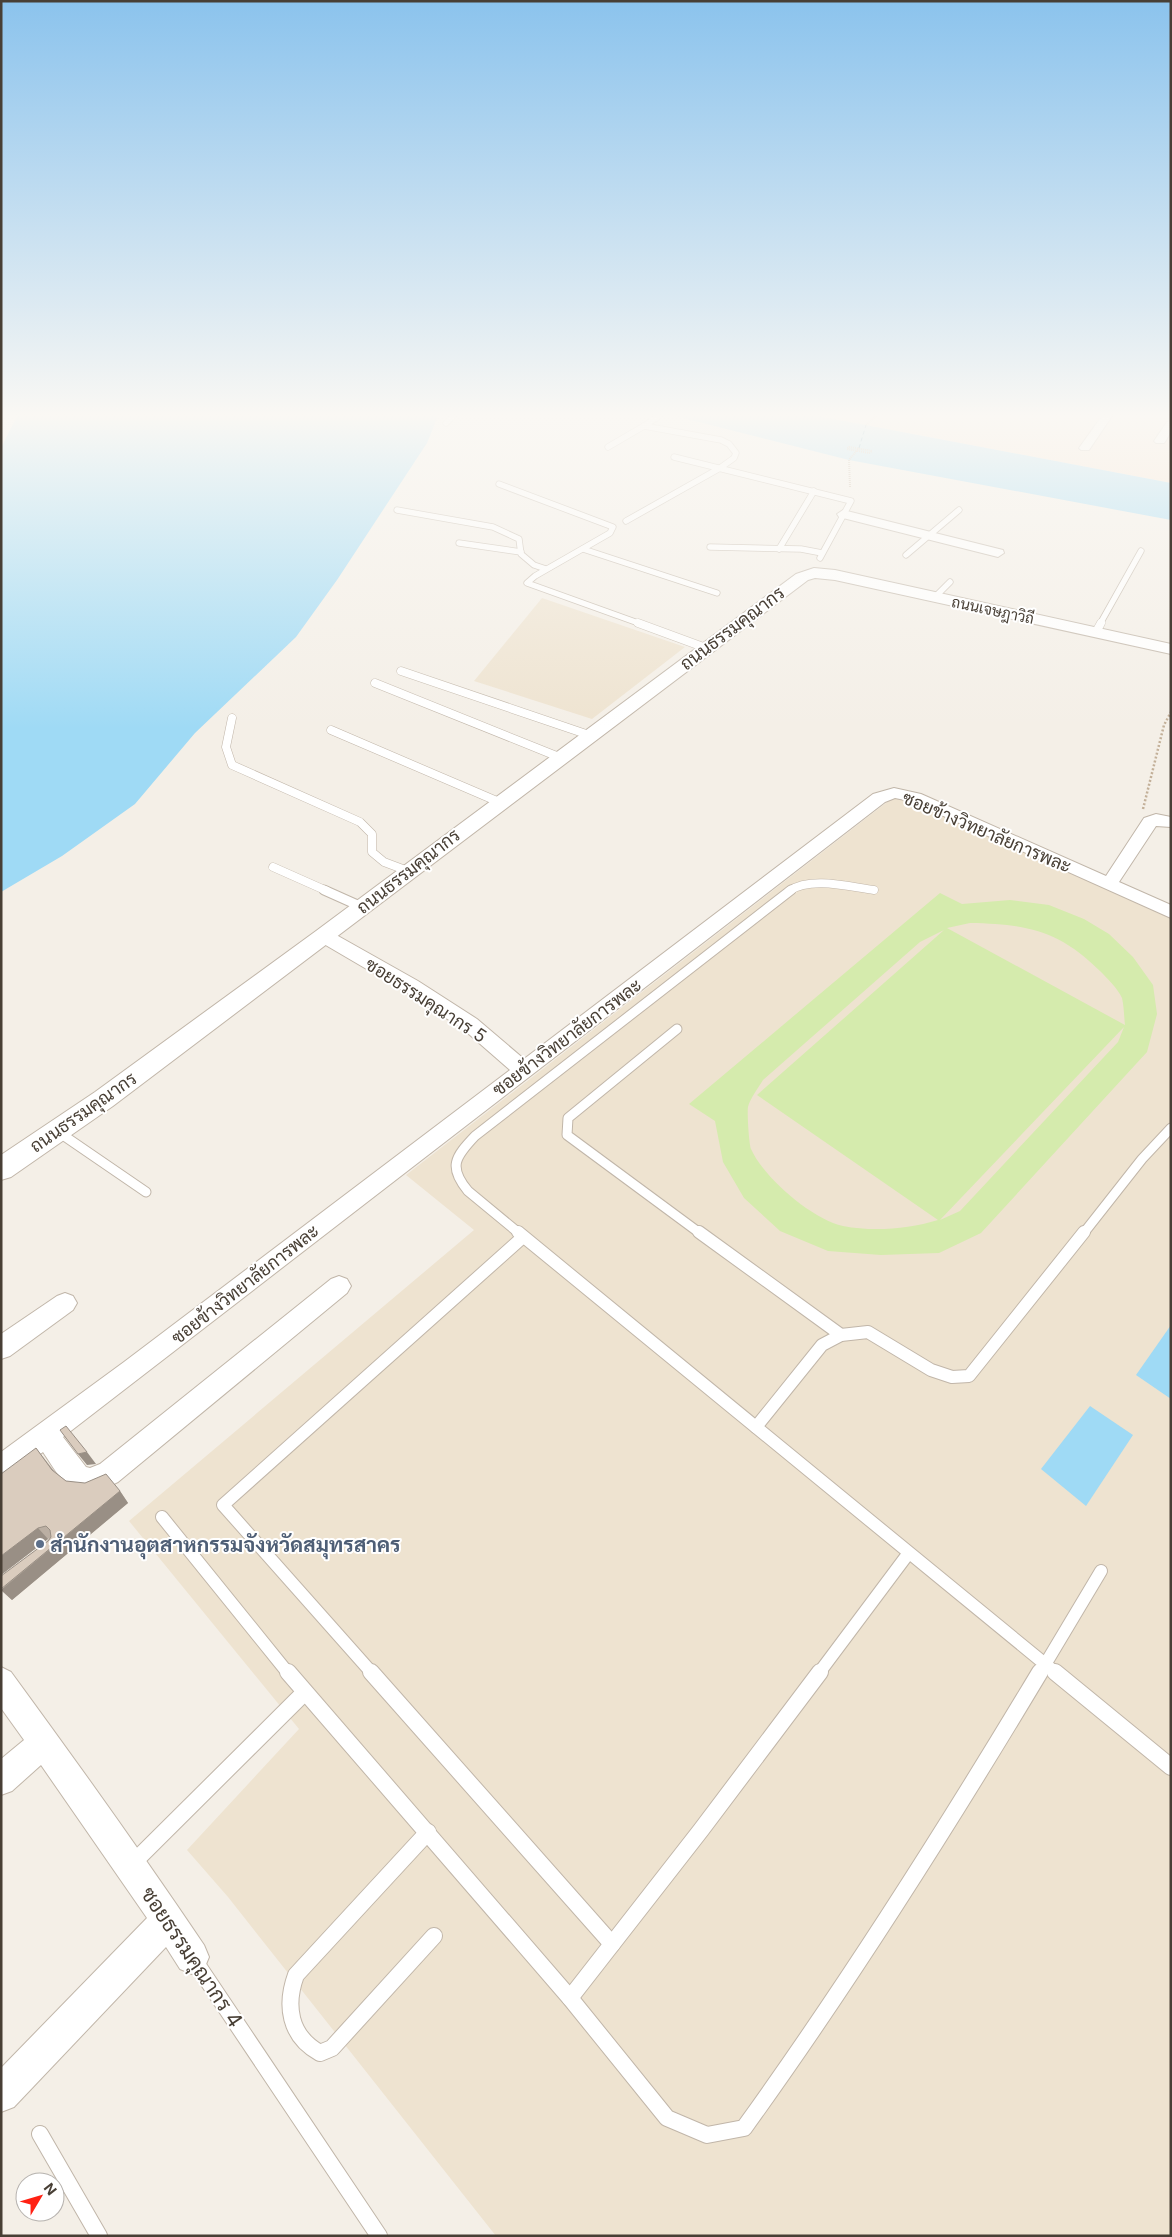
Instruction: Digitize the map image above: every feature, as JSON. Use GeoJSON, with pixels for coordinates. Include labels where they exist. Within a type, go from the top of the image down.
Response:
{"type":"FeatureCollection","features":[{"type":"Feature","properties":{"kind":"street"},"geometry":{"type":"LineString","coordinates":[[870,520],[998,553]]}},
{"type":"Feature","properties":{"kind":"street","name":"ถนนเจษฎาวิถี"},"geometry":{"type":"LineString","coordinates":[[819,561],[835,575],[1171,649]]}},
{"type":"Feature","properties":{"kind":"street","name":"ถนนธรรมคุณากร"},"geometry":{"type":"LineString","coordinates":[[1,1169],[57,1131],[324,936],[819,561]]}},
{"type":"Feature","properties":{"kind":"street","name":"ซอยข้างวิทยาลัยการพละ"},"geometry":{"type":"LineString","coordinates":[[1,1468],[879,798],[903,793],[915,797],[1171,912]]}},
{"type":"Feature","properties":{"kind":"street"},"geometry":{"type":"LineString","coordinates":[[1108,884],[1150,822],[1156,819],[1171,822]]}},
{"type":"Feature","properties":{"kind":"street","name":"ซอยธรรมคุณากร 5"},"geometry":{"type":"LineString","coordinates":[[324,936],[411,986],[470,1024],[524,1070]]}},
{"type":"Feature","properties":{"kind":"street"},"geometry":{"type":"LineString","coordinates":[[46,1435],[78,1478],[92,1481],[109,1473],[339,1286]]}},
{"type":"Feature","properties":{"kind":"street"},"geometry":{"type":"LineString","coordinates":[[1,1348],[65,1303]]}},
{"type":"Feature","properties":{"kind":"street","name":"ซอยธรรมคุณากร 4"},"geometry":{"type":"LineString","coordinates":[[1,1682],[131,1865],[192,1957]]}},
{"type":"Feature","properties":{"kind":"street"},"geometry":{"type":"LineString","coordinates":[[1,1780],[44,1742]]}},
{"type":"Feature","properties":{"kind":"street"},"geometry":{"type":"LineString","coordinates":[[1,2094],[168,1920]]}},
{"type":"Feature","properties":{"kind":"lane"},"geometry":{"type":"LineString","coordinates":[[456,520],[493,527],[519,539],[521,552],[534,565],[546,569]]}},
{"type":"Feature","properties":{"kind":"lane"},"geometry":{"type":"LineString","coordinates":[[595,520],[613,527],[610,533],[546,569],[527,583],[706,648]]}},
{"type":"Feature","properties":{"kind":"lane"},"geometry":{"type":"LineString","coordinates":[[779,549],[796,520]]}},
{"type":"Feature","properties":{"kind":"lane"},"geometry":{"type":"LineString","coordinates":[[710,547],[779,549],[819,561],[841,520]]}},
{"type":"Feature","properties":{"kind":"lane"},"geometry":{"type":"LineString","coordinates":[[906,555],[947,520]]}},
{"type":"Feature","properties":{"kind":"lane"},"geometry":{"type":"LineString","coordinates":[[459,543],[521,552]]}},
{"type":"Feature","properties":{"kind":"lane"},"geometry":{"type":"LineString","coordinates":[[583,549],[717,593]]}},
{"type":"Feature","properties":{"kind":"lane"},"geometry":{"type":"LineString","coordinates":[[1096,632],[1141,551]]}},
{"type":"Feature","properties":{"kind":"lane"},"geometry":{"type":"LineString","coordinates":[[935,597],[950,582]]}},
{"type":"Feature","properties":{"kind":"lane"},"geometry":{"type":"LineString","coordinates":[[401,671],[589,735]]}},
{"type":"Feature","properties":{"kind":"lane"},"geometry":{"type":"LineString","coordinates":[[375,684],[559,758]]}},
{"type":"Feature","properties":{"kind":"lane"},"geometry":{"type":"LineString","coordinates":[[232,718],[225,742],[232,765],[360,822],[372,834],[372,852],[376,857],[380,861],[408,871]]}},
{"type":"Feature","properties":{"kind":"lane"},"geometry":{"type":"LineString","coordinates":[[332,730],[499,802]]}},
{"type":"Feature","properties":{"kind":"lane"},"geometry":{"type":"LineString","coordinates":[[273,867],[362,907]]}},
{"type":"Feature","properties":{"kind":"lane"},"geometry":{"type":"LineString","coordinates":[[874,890],[814,885],[802,885],[792,889],[475,1136],[462,1150],[454,1166],[457,1179],[468,1191],[523,1237],[908,1554],[1171,1767]]}},
{"type":"Feature","properties":{"kind":"lane"},"geometry":{"type":"LineString","coordinates":[[677,1029],[568,1118],[568,1135],[586,1151],[841,1334]]}},
{"type":"Feature","properties":{"kind":"lane"},"geometry":{"type":"LineString","coordinates":[[756,1427],[822,1345],[841,1334],[868,1332],[931,1370],[952,1377],[969,1376],[1142,1159],[1171,1128]]}},
{"type":"Feature","properties":{"kind":"lane"},"geometry":{"type":"LineString","coordinates":[[57,1131],[146,1192]]}},
{"type":"Feature","properties":{"kind":"lane"},"geometry":{"type":"LineString","coordinates":[[523,1237],[223,1505],[612,1944]]}},
{"type":"Feature","properties":{"kind":"lane"},"geometry":{"type":"LineString","coordinates":[[162,1517],[236,1606],[304,1693],[428,1832],[570,1998],[667,2118],[707,2135],[744,2128],[788,2067],[948,1826],[1101,1571]]}},
{"type":"Feature","properties":{"kind":"lane"},"geometry":{"type":"LineString","coordinates":[[570,1998],[701,1830],[908,1554]]}},
{"type":"Feature","properties":{"kind":"lane"},"geometry":{"type":"LineString","coordinates":[[131,1865],[304,1693]]}},
{"type":"Feature","properties":{"kind":"lane"},"geometry":{"type":"LineString","coordinates":[[428,1832],[296,1974],[288,1995],[290,2019],[310,2048],[320,2052],[332,2048],[434,1936]]}},
{"type":"Feature","properties":{"kind":"lane","name":"ซอยธรรมคุณากร 4"},"geometry":{"type":"LineString","coordinates":[[192,1957],[379,2236]]}},
{"type":"Feature","properties":{"kind":"lane"},"geometry":{"type":"LineString","coordinates":[[40,2134],[99,2236]]}},
{"type":"Feature","properties":{"kind":"path"},"geometry":{"type":"LineString","coordinates":[[1150,822],[1143,811],[1164,726],[1171,712]]}},
{"type":"Feature","properties":{"kind":"shaded area"},"geometry":{"type":"Polygon","coordinates":[[[542,598],[685,647],[592,719],[474,681],[542,598]]]}},
{"type":"Feature","properties":{"kind":"shaded area"},"geometry":{"type":"Polygon","coordinates":[[[902,797],[911,799],[1171,918],[1171,2236],[496,2236],[228,1897],[187,1850],[299,1729],[129,1521],[474,1230],[406,1175],[891,799],[902,797]]]}},
{"type":"Feature","properties":{"kind":"green space"},"geometry":{"type":"Polygon","coordinates":[[[940,893],[962,904],[1010,900],[1049,905],[1084,919],[1109,934],[1133,957],[1153,985],[1157,1014],[1147,1052],[981,1233],[939,1253],[881,1255],[828,1251],[780,1231],[744,1198],[723,1162],[715,1121],[689,1104],[940,893]],[[970,923],[947,928],[1125,1025],[1123,1001],[1118,991],[1100,971],[1070,946],[1041,932],[1025,928],[970,923]],[[944,930],[920,942],[763,1080],[748,1107],[751,1149],[766,1172],[790,1196],[804,1206],[817,1215],[843,1226],[891,1229],[915,1226],[938,1220],[757,1095],[944,930]],[[1124,1027],[940,1220],[960,1211],[1118,1042],[1124,1027]]]}},
{"type":"Feature","properties":{"kind":"water"},"geometry":{"type":"Polygon","coordinates":[[[1,520],[376,520],[296,637],[195,733],[135,804],[62,856],[1,892],[1,520]]]}},
{"type":"Feature","properties":{"kind":"water"},"geometry":{"type":"Polygon","coordinates":[[[1171,1325],[1171,1399],[1136,1375],[1171,1325]]]}},
{"type":"Feature","properties":{"kind":"water"},"geometry":{"type":"Polygon","coordinates":[[[1090,1406],[1133,1435],[1086,1506],[1041,1469],[1090,1406]]]}},
{"type":"Feature","properties":{"kind":"building"},"geometry":{"type":"Polygon","coordinates":[[[66,1426],[87,1452],[78,1454],[60,1430],[66,1426]]]}},
{"type":"Feature","properties":{"kind":"building"},"geometry":{"type":"Polygon","coordinates":[[[36,1448],[52,1470],[66,1481],[85,1483],[106,1474],[120,1491],[1,1589],[1,1576],[51,1537],[50,1530],[46,1526],[38,1528],[1,1556],[1,1474],[36,1448]]]}},
{"type":"Feature","properties":{"kind":"place","name":"สำนักงานอุตสาหกรรมจังหวัดสมุทรสาคร"},"geometry":{"type":"Point","coordinates":[40,1544]}}]}
